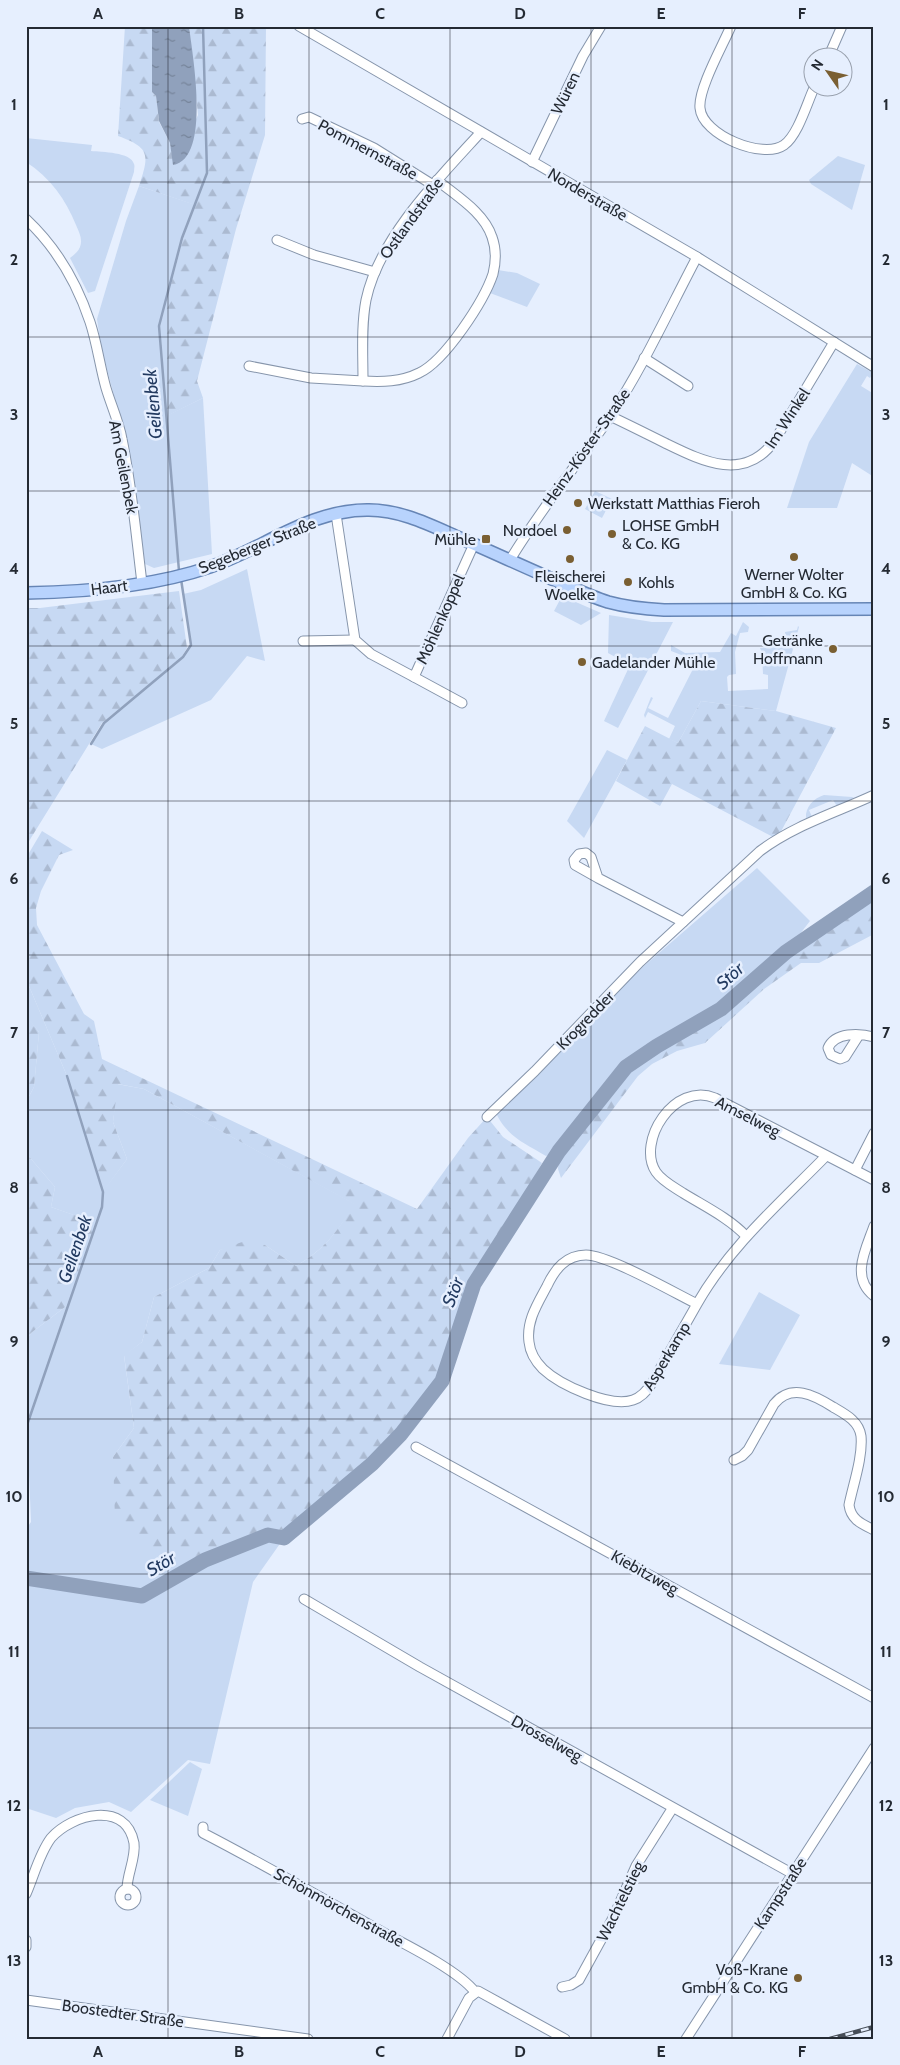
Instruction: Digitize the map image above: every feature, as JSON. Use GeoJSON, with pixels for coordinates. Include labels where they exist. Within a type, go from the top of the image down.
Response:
{"type":"FeatureCollection","features":[{"type":"Feature","properties":{"kind":"main road","name":"Segeberger Straße"},"geometry":{"type":"LineString","coordinates":[[190,572],[225,561],[297,526],[336,514],[368,510],[395,513],[425,522],[593,597],[631,607],[664,610],[874,609]]}},
{"type":"Feature","properties":{"kind":"main road","name":"Haart"},"geometry":{"type":"LineString","coordinates":[[26,593],[95,589],[142,583],[190,572]]}},
{"type":"Feature","properties":{"kind":"street","name":"Norderstraße"},"geometry":{"type":"LineString","coordinates":[[298,26],[697,257],[874,366]]}},
{"type":"Feature","properties":{"kind":"street","name":"Würen"},"geometry":{"type":"LineString","coordinates":[[532,162],[583,56],[601,26]]}},
{"type":"Feature","properties":{"kind":"street"},"geometry":{"type":"LineString","coordinates":[[731,26],[703,90],[700,103],[701,116],[712,131],[755,149],[771,150],[778,148],[790,139],[809,98]]}},
{"type":"Feature","properties":{"kind":"street"},"geometry":{"type":"LineString","coordinates":[[832,48],[842,26]]}},
{"type":"Feature","properties":{"kind":"street","name":"Pommernstraße"},"geometry":{"type":"LineString","coordinates":[[302,119],[309,117],[347,134],[435,183],[484,220],[490,230],[495,255],[490,282],[449,349],[439,359],[419,373],[401,380],[384,382],[363,380]]}},
{"type":"Feature","properties":{"kind":"street","name":"Ostlandstraße"},"geometry":{"type":"LineString","coordinates":[[363,380],[366,302],[375,272],[389,245],[435,183],[481,132]]}},
{"type":"Feature","properties":{"kind":"street","name":"Am Geilenbek"},"geometry":{"type":"LineString","coordinates":[[26,219],[54,249],[67,269],[91,323],[106,389],[122,437],[132,498],[142,583]]}},
{"type":"Feature","properties":{"kind":"street"},"geometry":{"type":"LineString","coordinates":[[277,240],[314,255],[375,272]]}},
{"type":"Feature","properties":{"kind":"street","name":"Heinz-Köster-Straße"},"geometry":{"type":"LineString","coordinates":[[510,560],[529,527],[610,416],[644,358],[697,257]]}},
{"type":"Feature","properties":{"kind":"street","name":"Im Winkel"},"geometry":{"type":"LineString","coordinates":[[610,416],[709,463],[730,465],[752,460],[764,453],[775,440],[834,342]]}},
{"type":"Feature","properties":{"kind":"street"},"geometry":{"type":"LineString","coordinates":[[644,358],[688,386]]}},
{"type":"Feature","properties":{"kind":"street"},"geometry":{"type":"LineString","coordinates":[[249,366],[301,376],[363,380]]}},
{"type":"Feature","properties":{"kind":"street"},"geometry":{"type":"LineString","coordinates":[[303,641],[355,640],[336,514]]}},
{"type":"Feature","properties":{"kind":"street","name":"Möhlenkoppel"},"geometry":{"type":"LineString","coordinates":[[355,640],[370,654],[414,677],[474,544]]}},
{"type":"Feature","properties":{"kind":"street"},"geometry":{"type":"LineString","coordinates":[[414,677],[462,703]]}},
{"type":"Feature","properties":{"kind":"street","name":"Krogredder"},"geometry":{"type":"LineString","coordinates":[[487,1117],[535,1071],[640,962],[760,852],[796,828],[874,794]]}},
{"type":"Feature","properties":{"kind":"street"},"geometry":{"type":"LineString","coordinates":[[598,878],[683,922]]}},
{"type":"Feature","properties":{"kind":"street"},"geometry":{"type":"LineString","coordinates":[[859,1035],[874,1037]]}},
{"type":"Feature","properties":{"kind":"street","name":"Amselweg"},"geometry":{"type":"LineString","coordinates":[[746,1236],[735,1226],[664,1180],[655,1171],[650,1158],[653,1138],[661,1120],[672,1106],[690,1095],[700,1094],[709,1096],[826,1156]]}},
{"type":"Feature","properties":{"kind":"street"},"geometry":{"type":"LineString","coordinates":[[855,1170],[874,1133]]}},
{"type":"Feature","properties":{"kind":"street"},"geometry":{"type":"LineString","coordinates":[[826,1156],[874,1180]]}},
{"type":"Feature","properties":{"kind":"street","name":"Asperkamp"},"geometry":{"type":"LineString","coordinates":[[697,1304],[605,1259],[585,1255],[576,1256],[562,1263],[556,1269],[531,1318],[528,1333],[531,1352],[536,1361],[550,1374],[585,1393],[614,1402],[633,1400],[646,1392],[720,1266],[746,1236],[826,1156]]}},
{"type":"Feature","properties":{"kind":"street"},"geometry":{"type":"LineString","coordinates":[[874,1226],[863,1258],[861,1271],[863,1283],[874,1296]]}},
{"type":"Feature","properties":{"kind":"street"},"geometry":{"type":"LineString","coordinates":[[734,1460],[748,1450],[779,1398],[799,1392],[816,1396],[848,1416],[859,1428],[860,1449],[849,1505],[850,1512],[858,1522],[874,1530]]}},
{"type":"Feature","properties":{"kind":"street","name":"Kiebitzweg"},"geometry":{"type":"LineString","coordinates":[[416,1447],[874,1698]]}},
{"type":"Feature","properties":{"kind":"street","name":"Drosselweg"},"geometry":{"type":"LineString","coordinates":[[304,1599],[400,1656],[672,1809],[792,1874]]}},
{"type":"Feature","properties":{"kind":"street","name":"Kampstraße"},"geometry":{"type":"LineString","coordinates":[[686,2039],[874,1748]]}},
{"type":"Feature","properties":{"kind":"street","name":"Wachtelstieg"},"geometry":{"type":"LineString","coordinates":[[562,1986],[571,1985],[579,1980],[613,1918],[636,1866],[672,1809]]}},
{"type":"Feature","properties":{"kind":"street"},"geometry":{"type":"LineString","coordinates":[[26,1894],[43,1853],[52,1837],[71,1822],[96,1815],[112,1817],[131,1833],[134,1849],[127,1879],[127,1889]]}},
{"type":"Feature","properties":{"kind":"street","name":"Schönmörchenstraße"},"geometry":{"type":"LineString","coordinates":[[203,1827],[203,1833],[408,1946],[457,1976],[475,1992],[481,1991],[565,2039]]}},
{"type":"Feature","properties":{"kind":"street"},"geometry":{"type":"LineString","coordinates":[[26,1940],[26,1947]]}},
{"type":"Feature","properties":{"kind":"street"},"geometry":{"type":"LineString","coordinates":[[447,2039],[468,1998],[475,1992]]}},
{"type":"Feature","properties":{"kind":"street","name":"Boostedter Straße"},"geometry":{"type":"LineString","coordinates":[[26,2000],[308,2039]]}},
{"type":"Feature","properties":{"kind":"green space"},"geometry":{"type":"Polygon","coordinates":[[[125,26],[152,26],[152,92],[156,96],[159,122],[170,143],[174,165],[198,115],[189,26],[266,26],[265,135],[236,229],[197,381],[203,398],[167,416],[160,326],[183,239],[195,205],[139,186],[145,167],[145,154],[137,145],[118,136],[125,26]]]}},
{"type":"Feature","properties":{"kind":"green space"},"geometry":{"type":"Polygon","coordinates":[[[26,138],[92,145],[91,151],[122,155],[132,160],[134,164],[134,172],[95,291],[88,293],[70,258],[80,247],[81,241],[72,216],[50,182],[26,162],[26,138]]]}},
{"type":"Feature","properties":{"kind":"green space"},"geometry":{"type":"Polygon","coordinates":[[[838,156],[865,165],[852,210],[811,184],[809,180],[838,156]]]}},
{"type":"Feature","properties":{"kind":"green space"},"geometry":{"type":"Polygon","coordinates":[[[139,186],[196,205],[183,239],[160,326],[168,415],[203,398],[212,554],[154,568],[145,564],[127,443],[101,348],[97,319],[126,221],[139,186]]]}},
{"type":"Feature","properties":{"kind":"green space"},"geometry":{"type":"Polygon","coordinates":[[[498,270],[517,273],[540,284],[527,307],[490,293],[498,270]]]}},
{"type":"Feature","properties":{"kind":"green space"},"geometry":{"type":"Polygon","coordinates":[[[857,364],[873,373],[870,378],[867,376],[861,386],[874,394],[874,477],[852,463],[837,508],[787,508],[809,442],[857,364]]]}},
{"type":"Feature","properties":{"kind":"green space"},"geometry":{"type":"Polygon","coordinates":[[[595,491],[612,499],[602,518],[585,509],[595,491]]]}},
{"type":"Feature","properties":{"kind":"green space"},"geometry":{"type":"Polygon","coordinates":[[[247,569],[265,661],[247,656],[211,700],[102,749],[91,744],[104,723],[183,658],[191,645],[183,594],[201,590],[247,569]]]}},
{"type":"Feature","properties":{"kind":"green space"},"geometry":{"type":"Polygon","coordinates":[[[179,591],[187,648],[181,658],[102,723],[26,846],[26,608],[40,608],[179,591]]]}},
{"type":"Feature","properties":{"kind":"green space"},"geometry":{"type":"Polygon","coordinates":[[[562,596],[601,613],[581,625],[554,611],[562,596]]]}},
{"type":"Feature","properties":{"kind":"green space"},"geometry":{"type":"Polygon","coordinates":[[[609,615],[652,622],[673,622],[618,728],[604,721],[630,665],[608,653],[609,615]]]}},
{"type":"Feature","properties":{"kind":"green space"},"geometry":{"type":"Polygon","coordinates":[[[743,622],[749,627],[748,632],[740,633],[735,652],[736,674],[727,677],[728,691],[768,689],[768,675],[763,674],[760,648],[786,646],[785,632],[797,630],[799,627],[776,711],[701,701],[678,743],[669,739],[675,726],[648,712],[645,718],[644,715],[651,697],[653,698],[648,708],[668,718],[694,667],[682,660],[684,656],[671,651],[671,645],[685,653],[720,652],[731,633],[736,636],[743,622]]]}},
{"type":"Feature","properties":{"kind":"green space"},"geometry":{"type":"Polygon","coordinates":[[[701,701],[776,711],[836,728],[777,839],[672,784],[660,806],[616,781],[645,726],[678,743],[701,701]]]}},
{"type":"Feature","properties":{"kind":"green space"},"geometry":{"type":"Polygon","coordinates":[[[607,750],[627,760],[584,838],[567,821],[607,750]]]}},
{"type":"Feature","properties":{"kind":"green space"},"geometry":{"type":"Polygon","coordinates":[[[824,795],[854,798],[837,806],[833,800],[809,810],[812,817],[806,818],[807,810],[811,804],[817,798],[824,795]]]}},
{"type":"Feature","properties":{"kind":"green space"},"geometry":{"type":"Polygon","coordinates":[[[42,831],[73,850],[59,855],[41,891],[36,908],[37,925],[84,1014],[94,1021],[102,1059],[417,1209],[468,1138],[487,1117],[503,1137],[542,1163],[474,1284],[442,1381],[401,1434],[372,1464],[284,1538],[268,1535],[205,1560],[179,1575],[115,1519],[113,1457],[134,1428],[124,1355],[142,1342],[154,1297],[209,1268],[220,1250],[242,1242],[265,1245],[296,1266],[315,1253],[329,1239],[354,1204],[144,1089],[118,1084],[113,1122],[127,1159],[103,1192],[67,1076],[26,979],[26,858],[42,831]]]}},
{"type":"Feature","properties":{"kind":"green space"},"geometry":{"type":"Polygon","coordinates":[[[757,868],[810,921],[786,952],[721,1009],[657,1046],[626,1067],[559,1151],[546,1156],[510,1133],[495,1111],[644,966],[757,868]]]}},
{"type":"Feature","properties":{"kind":"green space"},"geometry":{"type":"Polygon","coordinates":[[[874,892],[874,934],[819,963],[801,963],[764,989],[705,1043],[677,1051],[652,1064],[638,1076],[561,1178],[558,1169],[559,1151],[626,1067],[657,1046],[721,1009],[786,952],[874,892]]]}},
{"type":"Feature","properties":{"kind":"green space"},"geometry":{"type":"Polygon","coordinates":[[[26,979],[67,1076],[103,1191],[127,1159],[113,1122],[117,1084],[144,1089],[355,1204],[330,1239],[315,1253],[296,1266],[265,1245],[220,1250],[209,1268],[154,1297],[142,1342],[124,1356],[134,1428],[113,1457],[179,1575],[205,1560],[268,1535],[284,1538],[253,1582],[210,1764],[188,1760],[131,1812],[109,1802],[75,1808],[56,1818],[26,1808],[26,1529],[31,1522],[29,1474],[26,1470],[26,1341],[31,1333],[69,1304],[96,1223],[51,1207],[55,1187],[26,1153],[26,1102],[34,1087],[39,1032],[26,1019],[26,979]]]}},
{"type":"Feature","properties":{"kind":"green space"},"geometry":{"type":"Polygon","coordinates":[[[28,1018],[39,1032],[34,1087],[26,1102],[26,1019],[28,1018]]]}},
{"type":"Feature","properties":{"kind":"green space"},"geometry":{"type":"Polygon","coordinates":[[[26,1153],[55,1187],[51,1207],[97,1223],[69,1304],[31,1333],[26,1341],[26,1153]]]}},
{"type":"Feature","properties":{"kind":"green space"},"geometry":{"type":"Polygon","coordinates":[[[759,1292],[800,1315],[770,1370],[719,1364],[759,1292]]]}},
{"type":"Feature","properties":{"kind":"green space"},"geometry":{"type":"Polygon","coordinates":[[[190,1762],[202,1769],[188,1816],[150,1800],[190,1762]]]}},
{"type":"Feature","properties":{"kind":"water"},"geometry":{"type":"Polygon","coordinates":[[[152,26],[189,26],[196,80],[196,126],[192,145],[185,158],[173,165],[170,143],[159,121],[156,96],[152,92],[152,26]]]}},
{"type":"Feature","properties":{"kind":"waterway","name":"Geilenbek"},"geometry":{"type":"LineString","coordinates":[[179,571],[159,326],[182,238],[207,173],[203,26]]}},
{"type":"Feature","properties":{"kind":"waterway","name":"Geilenbek"},"geometry":{"type":"LineString","coordinates":[[91,744],[104,723],[183,657],[191,645],[181,579]]}},
{"type":"Feature","properties":{"kind":"waterway","name":"Stör"},"geometry":{"type":"LineString","coordinates":[[26,1578],[142,1596],[205,1560],[268,1535],[284,1538],[372,1464],[401,1434],[442,1381],[474,1284],[559,1151],[626,1067],[657,1046],[721,1009],[786,952],[874,892]]}},
{"type":"Feature","properties":{"kind":"waterway","name":"Geilenbek"},"geometry":{"type":"LineString","coordinates":[[26,1428],[102,1207],[103,1192],[67,1076]]}},
{"type":"Feature","properties":{"kind":"railway"},"geometry":{"type":"LineString","coordinates":[[830,2039],[874,2027]]}},
{"type":"Feature","properties":{"kind":"place","name":"Werkstatt Matthias Fieroh"},"geometry":{"type":"Point","coordinates":[578,503]}},
{"type":"Feature","properties":{"kind":"place","name":"Nordoel"},"geometry":{"type":"Point","coordinates":[567,530]}},
{"type":"Feature","properties":{"kind":"place","name":"LOHSE GmbH & Co. KG"},"geometry":{"type":"Point","coordinates":[612,534]}},
{"type":"Feature","properties":{"kind":"place","name":"Mühle"},"geometry":{"type":"Point","coordinates":[486,539]}},
{"type":"Feature","properties":{"kind":"place","name":"Werner Wolter GmbH & Co. KG"},"geometry":{"type":"Point","coordinates":[794,557]}},
{"type":"Feature","properties":{"kind":"place","name":"Fleischerei Woelke"},"geometry":{"type":"Point","coordinates":[570,559]}},
{"type":"Feature","properties":{"kind":"place","name":"Kohls"},"geometry":{"type":"Point","coordinates":[628,582]}},
{"type":"Feature","properties":{"kind":"place","name":"Getränke Hoffmann"},"geometry":{"type":"Point","coordinates":[833,649]}},
{"type":"Feature","properties":{"kind":"place","name":"Gadelander Mühle"},"geometry":{"type":"Point","coordinates":[582,662]}},
{"type":"Feature","properties":{"kind":"place","name":"Voß-Krane GmbH & Co. KG"},"geometry":{"type":"Point","coordinates":[798,1978]}}]}
